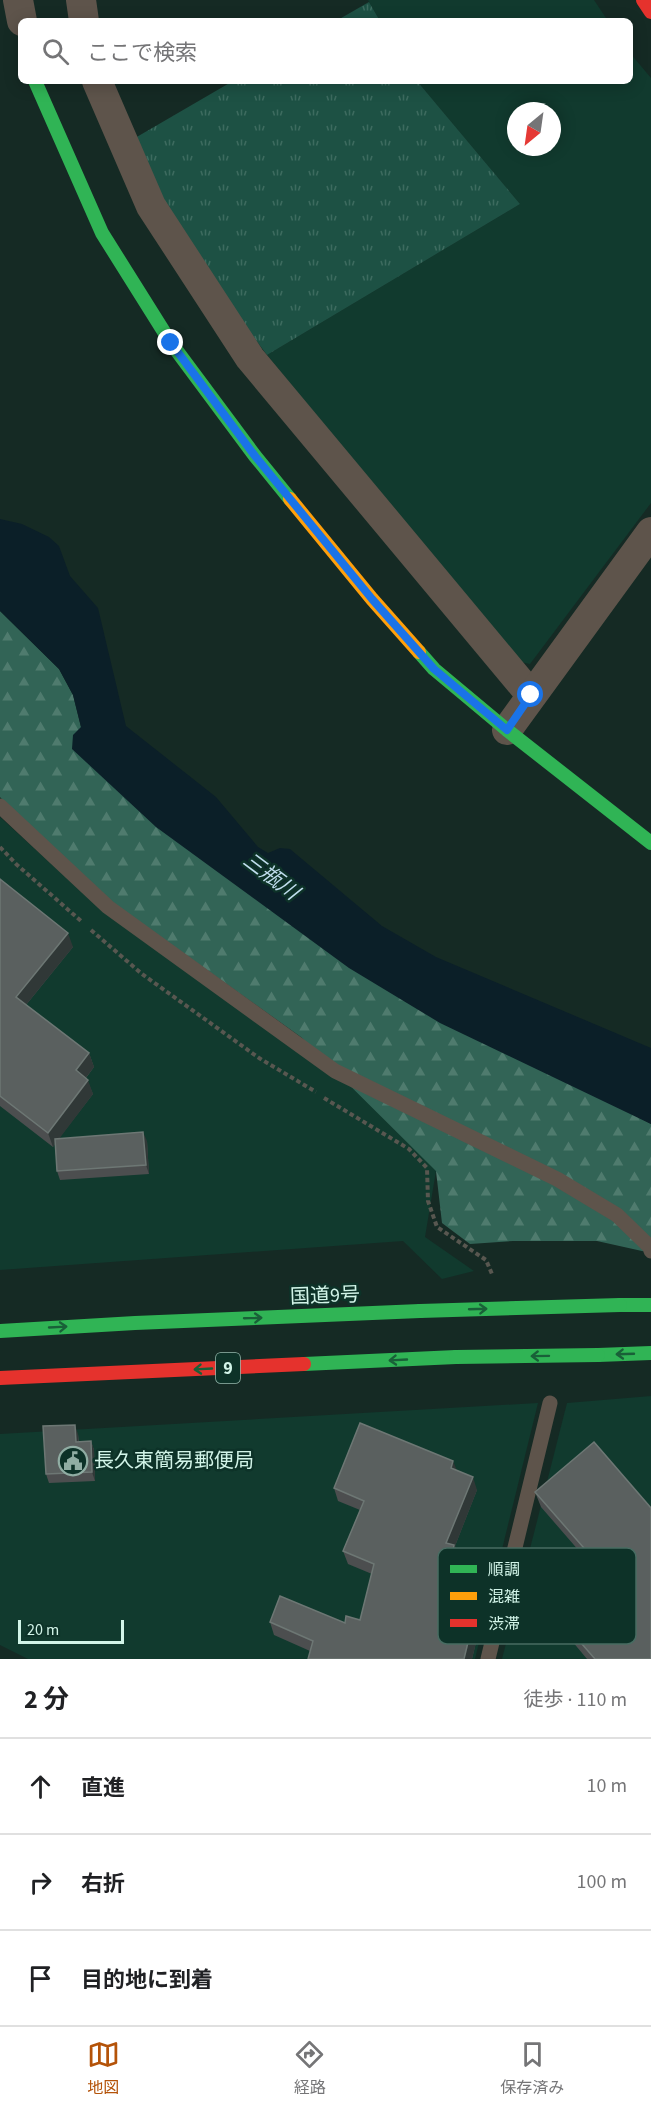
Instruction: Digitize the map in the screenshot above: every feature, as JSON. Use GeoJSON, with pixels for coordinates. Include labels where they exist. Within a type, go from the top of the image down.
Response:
{"type":"FeatureCollection","features":[{"type":"Feature","properties":{"kind":"main road"},"geometry":{"type":"LineString","coordinates":[[643,0],[651,12]]}},
{"type":"Feature","properties":{"kind":"main road"},"geometry":{"type":"LineString","coordinates":[[36,84],[102,233],[171,343],[255,456],[372,599],[434,669],[507,730],[651,843]]}},
{"type":"Feature","properties":{"kind":"main road","name":"国道9号"},"geometry":{"type":"LineString","coordinates":[[0,1331],[420,1311],[651,1305]]}},
{"type":"Feature","properties":{"kind":"main road","name":"9"},"geometry":{"type":"LineString","coordinates":[[0,1378],[456,1358],[651,1353]]}},
{"type":"Feature","properties":{"kind":"street"},"geometry":{"type":"LineString","coordinates":[[18,0],[21,18]]}},
{"type":"Feature","properties":{"kind":"street"},"geometry":{"type":"LineString","coordinates":[[81,0],[84,18]]}},
{"type":"Feature","properties":{"kind":"street"},"geometry":{"type":"LineString","coordinates":[[98,84],[151,206],[250,358],[531,695]]}},
{"type":"Feature","properties":{"kind":"street"},"geometry":{"type":"LineString","coordinates":[[507,730],[651,532]]}},
{"type":"Feature","properties":{"kind":"lane"},"geometry":{"type":"LineString","coordinates":[[0,806],[108,907],[335,1071],[557,1179],[617,1215],[650,1247],[651,1251]]}},
{"type":"Feature","properties":{"kind":"lane"},"geometry":{"type":"LineString","coordinates":[[515,1548],[550,1403]]}},
{"type":"Feature","properties":{"kind":"lane"},"geometry":{"type":"LineString","coordinates":[[488,1659],[492,1644]]}},
{"type":"Feature","properties":{"kind":"path"},"geometry":{"type":"LineString","coordinates":[[0,847],[16,864],[142,974],[259,1058],[409,1149],[427,1168],[428,1201],[437,1227],[486,1260]]}},
{"type":"Feature","properties":{"kind":"shaded area"},"geometry":{"type":"Polygon","coordinates":[[[368,0],[594,0],[606,18],[378,18],[368,0]]]}},
{"type":"Feature","properties":{"kind":"shaded area"},"geometry":{"type":"Polygon","coordinates":[[[633,57],[651,78],[651,503],[530,664],[511,660],[267,355],[520,204],[420,84],[633,84],[633,57]]]}},
{"type":"Feature","properties":{"kind":"shaded area"},"geometry":{"type":"Polygon","coordinates":[[[0,817],[93,902],[494,1161],[436,1171],[425,1237],[474,1271],[442,1279],[403,1241],[0,1270],[0,817]]]}},
{"type":"Feature","properties":{"kind":"shaded area"},"geometry":{"type":"Polygon","coordinates":[[[651,1396],[651,1659],[502,1659],[506,1644],[636,1644],[636,1548],[530,1548],[567,1403],[651,1396]]]}},
{"type":"Feature","properties":{"kind":"shaded area"},"geometry":{"type":"Polygon","coordinates":[[[538,1403],[502,1548],[438,1548],[438,1644],[479,1644],[475,1659],[28,1659],[0,1645],[0,1434],[538,1403]]]}},
{"type":"Feature","properties":{"kind":"green space"},"geometry":{"type":"Polygon","coordinates":[[[369,2],[378,18],[341,18],[369,2]]]}},
{"type":"Feature","properties":{"kind":"green space"},"geometry":{"type":"Polygon","coordinates":[[[228,84],[420,84],[520,204],[267,355],[194,257],[162,203],[135,138],[228,84]]]}},
{"type":"Feature","properties":{"kind":"green space"},"geometry":{"type":"Polygon","coordinates":[[[0,611],[59,669],[73,695],[81,727],[613,1104],[651,1124],[651,1253],[597,1241],[513,1241],[470,1244],[442,1223],[436,1171],[301,1037],[106,898],[22,822],[0,797],[0,611]]]}},
{"type":"Feature","properties":{"kind":"water","name":"三瓶川"},"geometry":{"type":"Polygon","coordinates":[[[0,519],[22,524],[49,537],[59,546],[70,576],[98,608],[126,726],[216,797],[258,847],[268,853],[280,848],[290,849],[382,926],[436,957],[651,1048],[651,1124],[440,1023],[349,968],[156,827],[72,749],[73,735],[81,727],[73,695],[59,669],[0,611],[0,519]]]}},
{"type":"Feature","properties":{"kind":"building"},"geometry":{"type":"Polygon","coordinates":[[[0,879],[68,933],[16,997],[89,1053],[76,1070],[88,1080],[48,1133],[0,1096],[0,879]]]}},
{"type":"Feature","properties":{"kind":"building"},"geometry":{"type":"Polygon","coordinates":[[[143,1132],[146,1165],[57,1171],[55,1139],[143,1132]]]}},
{"type":"Feature","properties":{"kind":"building"},"geometry":{"type":"Polygon","coordinates":[[[360,1423],[453,1461],[451,1468],[473,1477],[446,1543],[454,1545],[453,1548],[438,1548],[438,1644],[468,1644],[464,1659],[308,1659],[313,1641],[270,1622],[280,1596],[345,1623],[346,1616],[360,1620],[374,1564],[343,1551],[364,1501],[334,1488],[360,1423]]]}},
{"type":"Feature","properties":{"kind":"building"},"geometry":{"type":"Polygon","coordinates":[[[75,1425],[76,1442],[91,1441],[92,1472],[46,1474],[43,1426],[75,1425]]]}},
{"type":"Feature","properties":{"kind":"building"},"geometry":{"type":"Polygon","coordinates":[[[594,1442],[651,1508],[651,1659],[595,1659],[582,1644],[636,1644],[636,1548],[584,1548],[535,1492],[594,1442]]]}},
{"type":"Feature","properties":{"kind":"traffic: fast"},"geometry":{"type":"LineString","coordinates":[[36,84],[102,233],[171,343],[290,499]]}},
{"type":"Feature","properties":{"kind":"traffic: fast"},"geometry":{"type":"LineString","coordinates":[[419,652],[434,669],[507,730],[651,843]]}},
{"type":"Feature","properties":{"kind":"traffic: fast"},"geometry":{"type":"LineString","coordinates":[[620,1305],[651,1305]]}},
{"type":"Feature","properties":{"kind":"traffic: fast"},"geometry":{"type":"LineString","coordinates":[[420,1311],[620,1305]]}},
{"type":"Feature","properties":{"kind":"traffic: fast"},"geometry":{"type":"LineString","coordinates":[[0,1331],[420,1311]]}},
{"type":"Feature","properties":{"kind":"traffic: fast"},"geometry":{"type":"LineString","coordinates":[[598,1355],[651,1353]]}},
{"type":"Feature","properties":{"kind":"traffic: fast"},"geometry":{"type":"LineString","coordinates":[[456,1357],[598,1355]]}},
{"type":"Feature","properties":{"kind":"traffic: fast"},"geometry":{"type":"LineString","coordinates":[[304,1364],[456,1357]]}},
{"type":"Feature","properties":{"kind":"traffic: slow"},"geometry":{"type":"LineString","coordinates":[[290,499],[419,652]]}},
{"type":"Feature","properties":{"kind":"traffic: jam"},"geometry":{"type":"LineString","coordinates":[[643,0],[651,12]]}},
{"type":"Feature","properties":{"kind":"traffic: jam"},"geometry":{"type":"LineString","coordinates":[[0,1378],[304,1364]]}},
{"type":"Feature","properties":{"kind":"place","name":"長久東簡易郵便局"},"geometry":{"type":"Point","coordinates":[73,1461]}},
{"type":"Feature","properties":{"kind":"route"},"geometry":{"type":"LineString","coordinates":[[171,343],[255,456],[372,599],[434,669],[507,730],[531,695]]}}]}
